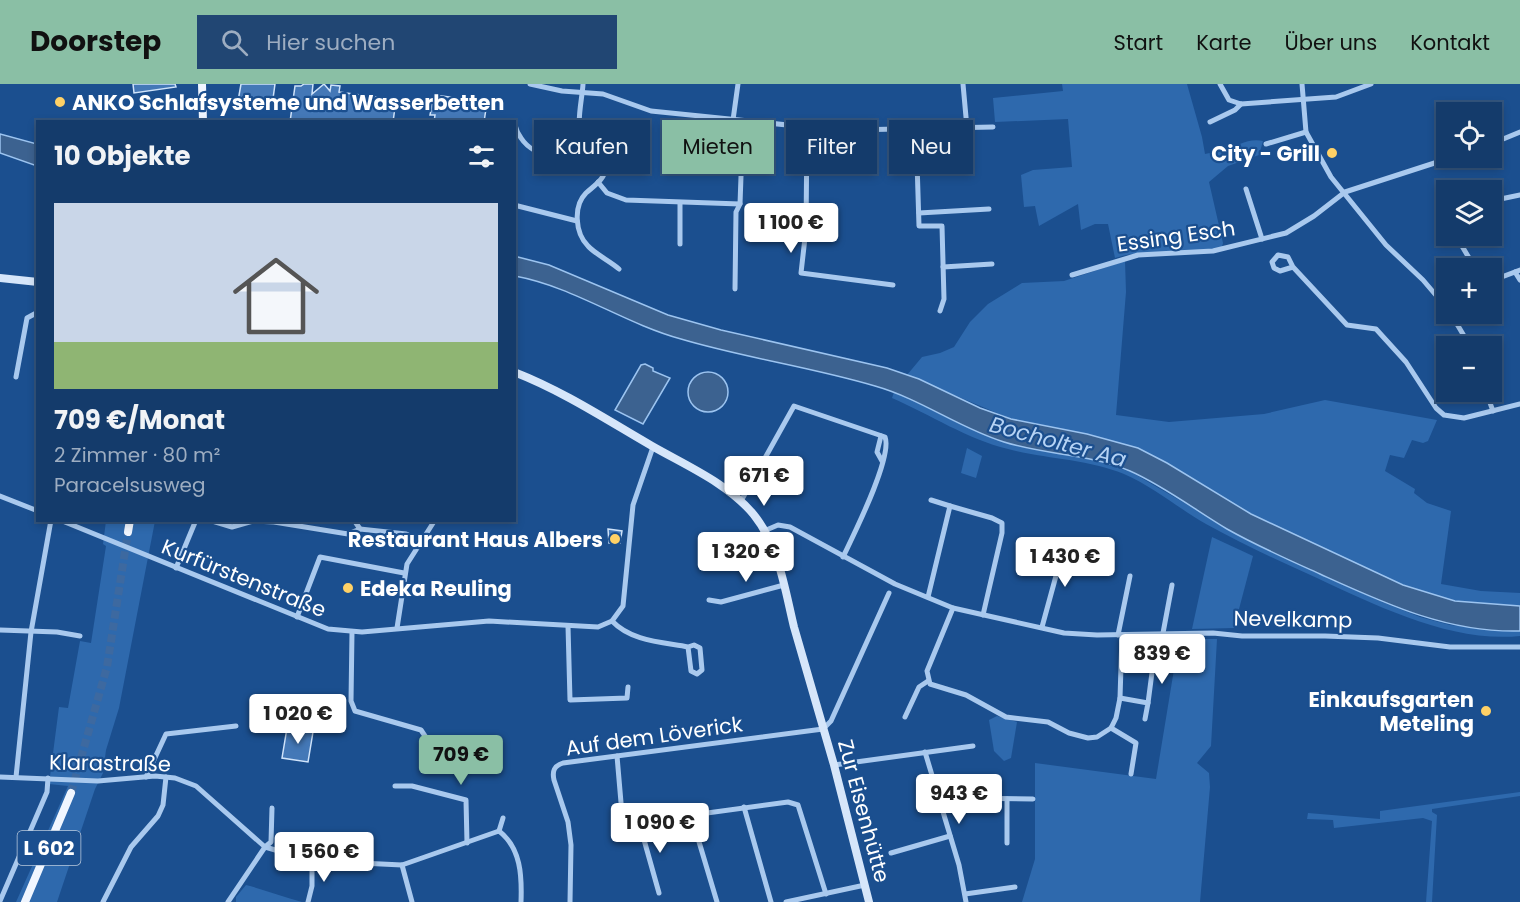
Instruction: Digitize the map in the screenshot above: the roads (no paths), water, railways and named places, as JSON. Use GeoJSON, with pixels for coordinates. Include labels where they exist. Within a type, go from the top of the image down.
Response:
{"type":"FeatureCollection","features":[{"type":"Feature","properties":{"kind":"main road"},"geometry":{"type":"LineString","coordinates":[[202,84],[203,120]]}},
{"type":"Feature","properties":{"kind":"main road"},"geometry":{"type":"LineString","coordinates":[[128,532],[130,522]]}},
{"type":"Feature","properties":{"kind":"main road","name":"L 602"},"geometry":{"type":"LineString","coordinates":[[25,902],[71,793]]}},
{"type":"Feature","properties":{"kind":"street"},"geometry":{"type":"LineString","coordinates":[[530,84],[582,93],[603,94],[651,111],[733,120],[738,84]]}},
{"type":"Feature","properties":{"kind":"street"},"geometry":{"type":"LineString","coordinates":[[580,120],[583,84]]}},
{"type":"Feature","properties":{"kind":"street"},"geometry":{"type":"LineString","coordinates":[[963,84],[966,120]]}},
{"type":"Feature","properties":{"kind":"street"},"geometry":{"type":"LineString","coordinates":[[1220,84],[1229,100],[1242,104],[1336,97],[1371,84]]}},
{"type":"Feature","properties":{"kind":"street"},"geometry":{"type":"LineString","coordinates":[[1302,84],[1306,132],[1331,177],[1346,192],[1386,244],[1436,295]]}},
{"type":"Feature","properties":{"kind":"street"},"geometry":{"type":"LineString","coordinates":[[1210,122],[1242,104]]}},
{"type":"Feature","properties":{"kind":"street"},"geometry":{"type":"LineString","coordinates":[[516,127],[521,139],[534,148]]}},
{"type":"Feature","properties":{"kind":"street"},"geometry":{"type":"LineString","coordinates":[[973,128],[993,127]]}},
{"type":"Feature","properties":{"kind":"street"},"geometry":{"type":"LineString","coordinates":[[1266,144],[1306,132]]}},
{"type":"Feature","properties":{"kind":"street"},"geometry":{"type":"LineString","coordinates":[[1502,139],[1520,132]]}},
{"type":"Feature","properties":{"kind":"street","name":"Essing Esch"},"geometry":{"type":"LineString","coordinates":[[1072,275],[1138,255],[1195,253],[1262,239],[1296,228],[1346,192],[1436,163]]}},
{"type":"Feature","properties":{"kind":"street"},"geometry":{"type":"LineString","coordinates":[[604,174],[584,196],[579,206],[577,221],[579,231],[587,246],[619,269]]}},
{"type":"Feature","properties":{"kind":"street"},"geometry":{"type":"LineString","coordinates":[[735,290],[736,212],[740,204],[741,174]]}},
{"type":"Feature","properties":{"kind":"street"},"geometry":{"type":"LineString","coordinates":[[807,174],[806,229],[801,273],[893,285]]}},
{"type":"Feature","properties":{"kind":"street"},"geometry":{"type":"LineString","coordinates":[[917,174],[919,226],[942,226]]}},
{"type":"Feature","properties":{"kind":"street"},"geometry":{"type":"LineString","coordinates":[[598,182],[607,193],[626,200],[740,204]]}},
{"type":"Feature","properties":{"kind":"street"},"geometry":{"type":"LineString","coordinates":[[1246,189],[1262,239]]}},
{"type":"Feature","properties":{"kind":"street"},"geometry":{"type":"LineString","coordinates":[[1502,199],[1520,195]]}},
{"type":"Feature","properties":{"kind":"street"},"geometry":{"type":"LineString","coordinates":[[680,203],[680,244]]}},
{"type":"Feature","properties":{"kind":"street"},"geometry":{"type":"LineString","coordinates":[[516,206],[577,221]]}},
{"type":"Feature","properties":{"kind":"street"},"geometry":{"type":"LineString","coordinates":[[918,213],[989,209]]}},
{"type":"Feature","properties":{"kind":"street"},"geometry":{"type":"LineString","coordinates":[[940,311],[944,299],[942,212]]}},
{"type":"Feature","properties":{"kind":"street"},"geometry":{"type":"LineString","coordinates":[[943,267],[992,264]]}},
{"type":"Feature","properties":{"kind":"street"},"geometry":{"type":"LineString","coordinates":[[1293,267],[1347,325],[1376,330],[1406,362],[1439,412],[1464,418],[1520,404]]}},
{"type":"Feature","properties":{"kind":"street"},"geometry":{"type":"LineString","coordinates":[[1502,278],[1518,271],[1520,280]]}},
{"type":"Feature","properties":{"kind":"street"},"geometry":{"type":"LineString","coordinates":[[0,278],[36,282]]}},
{"type":"Feature","properties":{"kind":"street"},"geometry":{"type":"LineString","coordinates":[[16,377],[27,318],[36,313]]}},
{"type":"Feature","properties":{"kind":"street","name":"Zur Eisenhütte"},"geometry":{"type":"LineString","coordinates":[[516,373],[539,382],[653,447],[741,501],[765,531],[774,551],[784,585],[869,902]]}},
{"type":"Feature","properties":{"kind":"street"},"geometry":{"type":"LineString","coordinates":[[1490,402],[1493,411]]}},
{"type":"Feature","properties":{"kind":"street"},"geometry":{"type":"LineString","coordinates":[[741,501],[794,406],[881,436],[887,441],[882,461],[863,517],[843,557]]}},
{"type":"Feature","properties":{"kind":"street"},"geometry":{"type":"LineString","coordinates":[[653,447],[633,505],[622,606],[612,621],[620,629],[634,636],[688,647],[694,645],[700,648],[702,670],[697,674],[691,671],[688,647]]}},
{"type":"Feature","properties":{"kind":"street"},"geometry":{"type":"LineString","coordinates":[[0,496],[36,510]]}},
{"type":"Feature","properties":{"kind":"street"},"geometry":{"type":"LineString","coordinates":[[931,500],[992,518],[1002,524],[1002,533],[983,615]]}},
{"type":"Feature","properties":{"kind":"street"},"geometry":{"type":"LineString","coordinates":[[928,597],[950,506]]}},
{"type":"Feature","properties":{"kind":"street"},"geometry":{"type":"LineString","coordinates":[[16,777],[31,632],[51,522]]}},
{"type":"Feature","properties":{"kind":"street","name":"Kurfürstenstraße"},"geometry":{"type":"LineString","coordinates":[[65,522],[328,629],[352,632],[489,621],[598,627],[612,621]]}},
{"type":"Feature","properties":{"kind":"street"},"geometry":{"type":"LineString","coordinates":[[176,568],[194,522]]}},
{"type":"Feature","properties":{"kind":"street"},"geometry":{"type":"LineString","coordinates":[[216,522],[232,527],[247,522]]}},
{"type":"Feature","properties":{"kind":"street"},"geometry":{"type":"LineString","coordinates":[[283,522],[348,534],[360,529],[406,534],[420,541]]}},
{"type":"Feature","properties":{"kind":"street"},"geometry":{"type":"LineString","coordinates":[[355,522],[360,529]]}},
{"type":"Feature","properties":{"kind":"street"},"geometry":{"type":"LineString","coordinates":[[397,628],[404,573],[420,541],[434,522]]}},
{"type":"Feature","properties":{"kind":"street","name":"Nevelkamp"},"geometry":{"type":"LineString","coordinates":[[765,531],[778,525],[790,527],[895,584],[953,608],[1079,635],[1163,633],[1325,636],[1378,638],[1450,647],[1520,647]]}},
{"type":"Feature","properties":{"kind":"street"},"geometry":{"type":"LineString","coordinates":[[1042,627],[1065,543]]}},
{"type":"Feature","properties":{"kind":"street"},"geometry":{"type":"LineString","coordinates":[[297,617],[320,557],[404,573]]}},
{"type":"Feature","properties":{"kind":"street"},"geometry":{"type":"LineString","coordinates":[[953,608],[927,671],[928,681],[936,687],[966,695],[1006,717],[1048,722],[1079,736],[1097,737],[1111,728],[1116,718],[1120,698],[1120,635],[1130,576]]}},
{"type":"Feature","properties":{"kind":"street"},"geometry":{"type":"LineString","coordinates":[[709,600],[721,602],[784,585]]}},
{"type":"Feature","properties":{"kind":"street"},"geometry":{"type":"LineString","coordinates":[[1163,633],[1172,585]]}},
{"type":"Feature","properties":{"kind":"street"},"geometry":{"type":"LineString","coordinates":[[823,729],[831,721],[890,592]]}},
{"type":"Feature","properties":{"kind":"street"},"geometry":{"type":"LineString","coordinates":[[568,626],[570,700],[627,698],[628,687]]}},
{"type":"Feature","properties":{"kind":"street"},"geometry":{"type":"LineString","coordinates":[[0,630],[80,636]]}},
{"type":"Feature","properties":{"kind":"street"},"geometry":{"type":"LineString","coordinates":[[352,632],[351,701],[355,711],[421,730],[427,739]]}},
{"type":"Feature","properties":{"kind":"street"},"geometry":{"type":"LineString","coordinates":[[1145,719],[1153,665]]}},
{"type":"Feature","properties":{"kind":"street"},"geometry":{"type":"LineString","coordinates":[[905,717],[919,687],[928,681]]}},
{"type":"Feature","properties":{"kind":"street"},"geometry":{"type":"LineString","coordinates":[[1120,698],[1148,703]]}},
{"type":"Feature","properties":{"kind":"street"},"geometry":{"type":"LineString","coordinates":[[146,777],[166,734],[237,726]]}},
{"type":"Feature","properties":{"kind":"street"},"geometry":{"type":"LineString","coordinates":[[1111,728],[1136,743],[1131,774]]}},
{"type":"Feature","properties":{"kind":"street","name":"Auf dem Löverick"},"geometry":{"type":"LineString","coordinates":[[570,902],[571,845],[568,822],[554,780],[554,770],[563,763],[823,729]]}},
{"type":"Feature","properties":{"kind":"street"},"geometry":{"type":"LineString","coordinates":[[834,765],[973,746]]}},
{"type":"Feature","properties":{"kind":"street"},"geometry":{"type":"LineString","coordinates":[[925,752],[966,894],[966,902]]}},
{"type":"Feature","properties":{"kind":"street"},"geometry":{"type":"LineString","coordinates":[[617,756],[622,814],[629,821],[639,822],[788,802],[798,805],[826,894]]}},
{"type":"Feature","properties":{"kind":"street","name":"Klarastraße"},"geometry":{"type":"LineString","coordinates":[[0,777],[119,781],[166,777],[195,786],[265,847],[312,858],[372,865],[402,865],[499,831]]}},
{"type":"Feature","properties":{"kind":"street"},"geometry":{"type":"LineString","coordinates":[[103,902],[131,847],[158,816],[163,805],[166,777]]}},
{"type":"Feature","properties":{"kind":"street"},"geometry":{"type":"LineString","coordinates":[[0,901],[47,792],[48,778]]}},
{"type":"Feature","properties":{"kind":"street"},"geometry":{"type":"LineString","coordinates":[[395,786],[412,786],[466,800],[467,843]]}},
{"type":"Feature","properties":{"kind":"street"},"geometry":{"type":"LineString","coordinates":[[941,804],[956,798],[1033,799]]}},
{"type":"Feature","properties":{"kind":"street"},"geometry":{"type":"LineString","coordinates":[[1007,799],[1007,843]]}},
{"type":"Feature","properties":{"kind":"street"},"geometry":{"type":"LineString","coordinates":[[744,807],[771,902]]}},
{"type":"Feature","properties":{"kind":"street"},"geometry":{"type":"LineString","coordinates":[[228,902],[265,847],[271,842],[272,808]]}},
{"type":"Feature","properties":{"kind":"street"},"geometry":{"type":"LineString","coordinates":[[691,815],[717,902]]}},
{"type":"Feature","properties":{"kind":"street"},"geometry":{"type":"LineString","coordinates":[[503,819],[499,831],[514,848],[518,859],[520,902]]}},
{"type":"Feature","properties":{"kind":"street"},"geometry":{"type":"LineString","coordinates":[[639,822],[659,893]]}},
{"type":"Feature","properties":{"kind":"street"},"geometry":{"type":"LineString","coordinates":[[891,853],[950,836]]}},
{"type":"Feature","properties":{"kind":"street"},"geometry":{"type":"LineString","coordinates":[[308,902],[312,886],[312,858]]}},
{"type":"Feature","properties":{"kind":"street"},"geometry":{"type":"LineString","coordinates":[[402,865],[412,902]]}},
{"type":"Feature","properties":{"kind":"street"},"geometry":{"type":"LineString","coordinates":[[786,902],[865,885]]}},
{"type":"Feature","properties":{"kind":"street"},"geometry":{"type":"LineString","coordinates":[[966,894],[1015,887]]}},
{"type":"Feature","properties":{"kind":"water"},"geometry":{"type":"Polygon","coordinates":[[[0,134],[36,144],[36,166],[0,153],[0,134]]]}},
{"type":"Feature","properties":{"kind":"water","name":"Bocholter Aa"},"geometry":{"type":"Polygon","coordinates":[[[516,257],[549,265],[668,315],[721,330],[887,368],[919,379],[980,408],[1011,419],[1087,434],[1138,448],[1251,514],[1403,585],[1455,601],[1520,606],[1520,631],[1467,627],[1392,605],[1250,541],[1155,484],[1115,465],[1004,442],[971,429],[908,398],[875,386],[681,339],[537,281],[516,276],[516,257]]]}},
{"type":"Feature","properties":{"kind":"water"},"geometry":{"type":"Polygon","coordinates":[[[645,364],[653,368],[653,371],[670,378],[643,424],[615,410],[641,365],[645,364]]]}},
{"type":"Feature","properties":{"kind":"water"},"geometry":{"type":"Polygon","coordinates":[[[708,372],[722,378],[728,392],[722,406],[708,412],[694,406],[688,392],[694,378],[708,372]]]}},
{"type":"Feature","properties":{"kind":"tunnel"},"geometry":{"type":"LineString","coordinates":[[71,793],[107,667],[128,532]]}},
{"type":"Feature","properties":{"kind":"place","name":"ANKO Schlafsysteme und Wasserbetten"},"geometry":{"type":"Point","coordinates":[60,102]}},
{"type":"Feature","properties":{"kind":"place","name":"City - Grill"},"geometry":{"type":"Point","coordinates":[1332,153]}},
{"type":"Feature","properties":{"kind":"place","name":"Restaurant Haus Albers"},"geometry":{"type":"Point","coordinates":[615,539]}},
{"type":"Feature","properties":{"kind":"place","name":"Edeka Reuling"},"geometry":{"type":"Point","coordinates":[348,588]}},
{"type":"Feature","properties":{"kind":"place","name":"Einkaufsgarten Meteling"},"geometry":{"type":"Point","coordinates":[1486,711]}}]}
